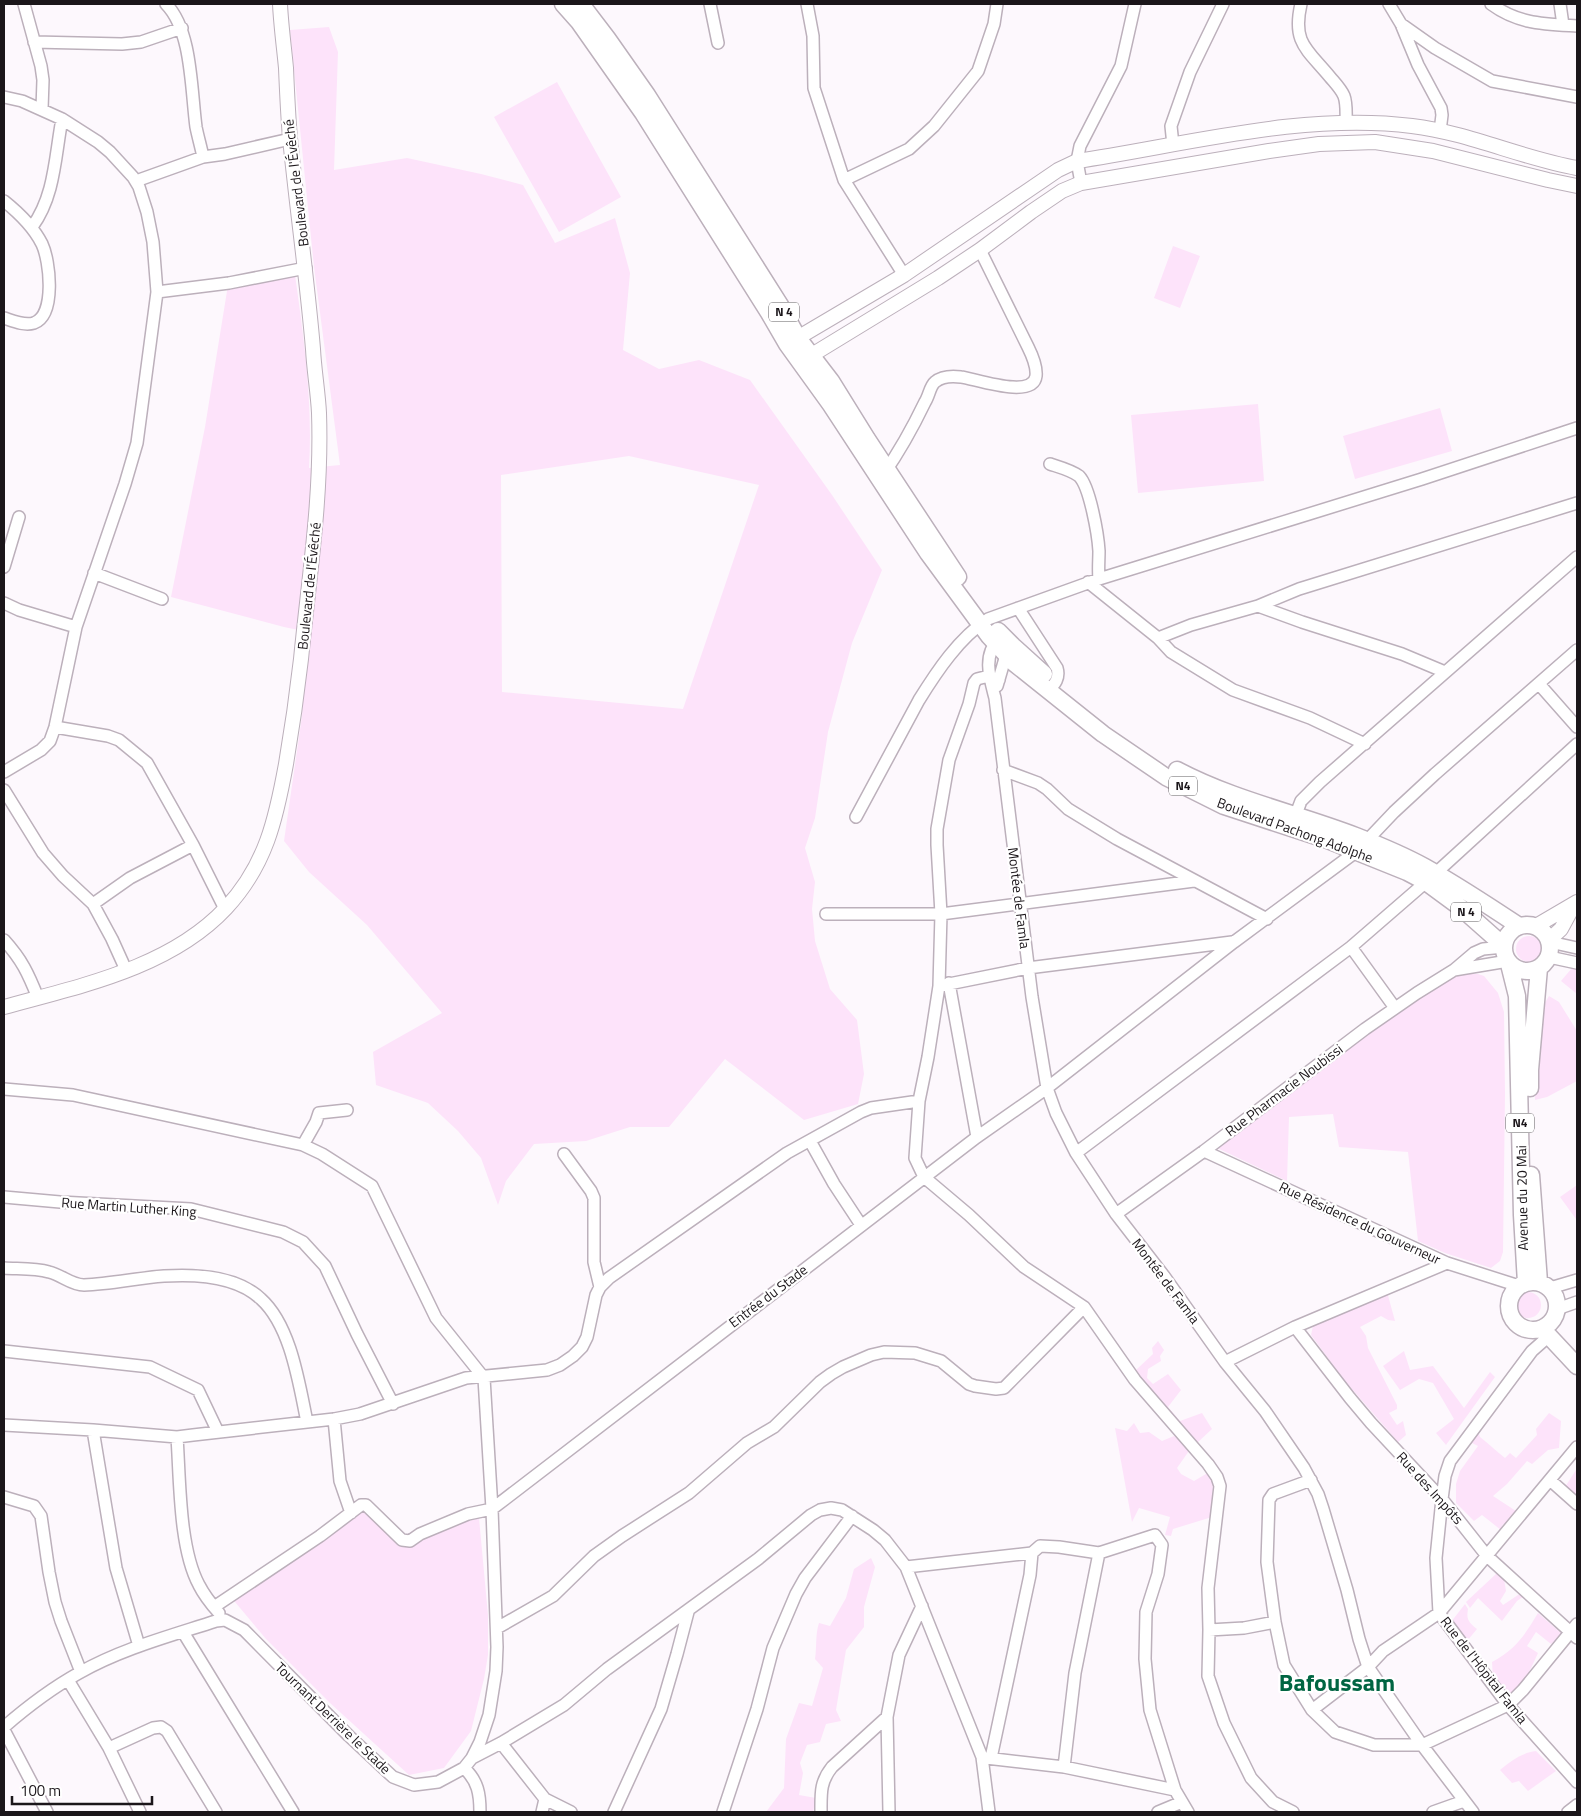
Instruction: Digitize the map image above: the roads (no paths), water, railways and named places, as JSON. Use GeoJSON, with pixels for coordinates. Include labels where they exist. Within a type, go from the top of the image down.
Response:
{"type":"FeatureCollection","features":[{"type":"Feature","properties":{"kind":"highway","name":"N 4"},"geometry":{"type":"LineString","coordinates":[[563,4],[579,22],[643,113],[769,313],[805,359],[831,405],[883,475],[928,553],[984,622]]}},
{"type":"Feature","properties":{"kind":"highway","name":"N 4"},"geometry":{"type":"LineString","coordinates":[[581,4],[647,95],[780,305],[792,341]]}},
{"type":"Feature","properties":{"kind":"highway","name":"Boulevard Pachong Adolphe"},"geometry":{"type":"LineString","coordinates":[[984,622],[1004,645],[1103,734],[1166,777],[1224,806],[1293,822],[1362,846],[1407,872],[1431,878]]}},
{"type":"Feature","properties":{"kind":"highway","name":"N 4"},"geometry":{"type":"LineString","coordinates":[[1431,878],[1519,926]]}},
{"type":"Feature","properties":{"kind":"highway","name":"N 4"},"geometry":{"type":"LineString","coordinates":[[1431,878],[1506,954]]}},
{"type":"Feature","properties":{"kind":"highway"},"geometry":{"type":"LineString","coordinates":[[1519,926],[1536,926],[1542,930],[1547,952],[1533,970],[1520,970],[1506,954],[1507,936],[1519,926]]}},
{"type":"Feature","properties":{"kind":"highway","name":"Avenue du 20 Mai"},"geometry":{"type":"LineString","coordinates":[[1533,1285],[1530,1070],[1547,952]]}},
{"type":"Feature","properties":{"kind":"highway","name":"Avenue du 20 Mai"},"geometry":{"type":"LineString","coordinates":[[1506,954],[1517,996],[1522,1224],[1533,1285]]}},
{"type":"Feature","properties":{"kind":"highway"},"geometry":{"type":"LineString","coordinates":[[1546,1330],[1553,1320],[1557,1309],[1556,1298],[1533,1285],[1510,1298],[1510,1313],[1518,1326],[1526,1329],[1546,1330],[1556,1334],[1577,1354]]}},
{"type":"Feature","properties":{"kind":"highway"},"geometry":{"type":"LineString","coordinates":[[1546,1330],[1577,1366]]}},
{"type":"Feature","properties":{"kind":"main road","name":"Boulevard de l'Évêché"},"geometry":{"type":"LineString","coordinates":[[4,1007],[126,970],[166,952],[190,938],[225,910],[254,872],[269,839],[277,813],[297,694],[311,573],[319,473],[318,412],[306,268],[290,140],[280,4]]}},
{"type":"Feature","properties":{"kind":"main road"},"geometry":{"type":"LineString","coordinates":[[792,341],[904,275],[1058,170],[1077,161],[1262,130],[1318,124],[1383,123],[1440,131],[1577,168]]}},
{"type":"Feature","properties":{"kind":"main road"},"geometry":{"type":"LineString","coordinates":[[805,359],[938,278],[1062,191],[1081,183],[1319,144],[1375,142],[1433,151],[1577,186]]}},
{"type":"Feature","properties":{"kind":"main road"},"geometry":{"type":"LineString","coordinates":[[1536,926],[1576,904]]}},
{"type":"Feature","properties":{"kind":"main road"},"geometry":{"type":"LineString","coordinates":[[1547,952],[1576,904]]}},
{"type":"Feature","properties":{"kind":"street"},"geometry":{"type":"LineString","coordinates":[[24,4],[43,80],[42,109]]}},
{"type":"Feature","properties":{"kind":"street"},"geometry":{"type":"LineString","coordinates":[[166,4],[173,11],[182,28],[185,40],[196,128],[203,157]]}},
{"type":"Feature","properties":{"kind":"street"},"geometry":{"type":"LineString","coordinates":[[710,4],[718,43]]}},
{"type":"Feature","properties":{"kind":"street"},"geometry":{"type":"LineString","coordinates":[[807,4],[813,36],[814,88],[844,180],[904,275]]}},
{"type":"Feature","properties":{"kind":"street"},"geometry":{"type":"LineString","coordinates":[[844,180],[909,150],[934,126],[978,71],[994,24],[997,4]]}},
{"type":"Feature","properties":{"kind":"street"},"geometry":{"type":"LineString","coordinates":[[1173,145],[1171,126],[1190,72],[1223,4]]}},
{"type":"Feature","properties":{"kind":"street"},"geometry":{"type":"LineString","coordinates":[[1301,4],[1298,15],[1298,35],[1304,46],[1341,90],[1345,98],[1346,123]]}},
{"type":"Feature","properties":{"kind":"street"},"geometry":{"type":"LineString","coordinates":[[1389,4],[1401,24],[1418,64],[1441,108],[1440,131]]}},
{"type":"Feature","properties":{"kind":"street"},"geometry":{"type":"LineString","coordinates":[[1491,4],[1514,18],[1577,26]]}},
{"type":"Feature","properties":{"kind":"street"},"geometry":{"type":"LineString","coordinates":[[1560,4],[1563,25]]}},
{"type":"Feature","properties":{"kind":"street"},"geometry":{"type":"LineString","coordinates":[[1081,183],[1077,161],[1080,146],[1121,66],[1136,5]]}},
{"type":"Feature","properties":{"kind":"street"},"geometry":{"type":"LineString","coordinates":[[1401,24],[1435,48],[1492,82],[1577,97]]}},
{"type":"Feature","properties":{"kind":"street"},"geometry":{"type":"LineString","coordinates":[[34,42],[122,44],[142,42],[182,28]]}},
{"type":"Feature","properties":{"kind":"street"},"geometry":{"type":"LineString","coordinates":[[4,97],[22,101],[42,109],[62,119],[98,142],[110,152],[136,182],[147,212],[153,242],[158,292],[137,443],[125,484],[76,627],[55,727],[50,741],[41,750],[4,772]]}},
{"type":"Feature","properties":{"kind":"street"},"geometry":{"type":"LineString","coordinates":[[32,227],[42,214],[51,188],[62,119]]}},
{"type":"Feature","properties":{"kind":"street"},"geometry":{"type":"LineString","coordinates":[[136,182],[203,157],[290,140]]}},
{"type":"Feature","properties":{"kind":"street"},"geometry":{"type":"LineString","coordinates":[[4,201],[32,227],[43,246],[49,280],[47,307],[44,315],[32,323],[15,322],[4,318]]}},
{"type":"Feature","properties":{"kind":"street"},"geometry":{"type":"LineString","coordinates":[[883,475],[918,416],[933,384],[939,379],[962,377],[996,386],[1019,387],[1034,381],[1036,377],[1028,347],[980,250]]}},
{"type":"Feature","properties":{"kind":"street"},"geometry":{"type":"LineString","coordinates":[[158,292],[229,283],[306,268]]}},
{"type":"Feature","properties":{"kind":"street"},"geometry":{"type":"LineString","coordinates":[[856,817],[919,700],[953,652],[984,622],[1093,581],[1422,479],[1577,428]]}},
{"type":"Feature","properties":{"kind":"street"},"geometry":{"type":"LineString","coordinates":[[1050,464],[1066,469],[1080,477],[1086,488],[1096,526],[1099,552],[1093,581]]}},
{"type":"Feature","properties":{"kind":"street"},"geometry":{"type":"LineString","coordinates":[[1158,638],[1191,625],[1258,606],[1299,589],[1577,503]]}},
{"type":"Feature","properties":{"kind":"street"},"geometry":{"type":"LineString","coordinates":[[4,567],[19,517]]}},
{"type":"Feature","properties":{"kind":"street"},"geometry":{"type":"LineString","coordinates":[[1293,822],[1298,807],[1308,793],[1577,557]]}},
{"type":"Feature","properties":{"kind":"street"},"geometry":{"type":"LineString","coordinates":[[94,573],[162,599]]}},
{"type":"Feature","properties":{"kind":"street"},"geometry":{"type":"LineString","coordinates":[[1093,581],[1158,638],[1171,652],[1233,690],[1310,718],[1365,744]]}},
{"type":"Feature","properties":{"kind":"street"},"geometry":{"type":"LineString","coordinates":[[4,603],[19,610],[76,627]]}},
{"type":"Feature","properties":{"kind":"street"},"geometry":{"type":"LineString","coordinates":[[1258,606],[1402,654],[1445,672]]}},
{"type":"Feature","properties":{"kind":"street"},"geometry":{"type":"LineString","coordinates":[[1018,608],[1058,668],[1058,676],[1052,687]]}},
{"type":"Feature","properties":{"kind":"street"},"geometry":{"type":"LineString","coordinates":[[977,1137],[944,985],[937,837],[949,760],[969,704],[974,683],[981,678],[994,679],[1004,645]]}},
{"type":"Feature","properties":{"kind":"street","name":"Montée de Famla"},"geometry":{"type":"LineString","coordinates":[[1004,645],[989,660],[994,679],[1003,770],[1028,968],[1046,1088],[1056,1113],[1076,1153],[1116,1214],[1164,1276],[1225,1362],[1265,1411],[1311,1480],[1326,1518],[1368,1667],[1422,1745],[1473,1812]]}},
{"type":"Feature","properties":{"kind":"street","name":"Entrée du Stade"},"geometry":{"type":"LineString","coordinates":[[492,1509],[924,1177],[1046,1088],[1234,942],[1362,846],[1394,812],[1435,774],[1577,650]]}},
{"type":"Feature","properties":{"kind":"street"},"geometry":{"type":"LineString","coordinates":[[1539,684],[1577,728]]}},
{"type":"Feature","properties":{"kind":"street"},"geometry":{"type":"LineString","coordinates":[[55,727],[114,738],[147,763],[193,844],[225,910]]}},
{"type":"Feature","properties":{"kind":"street"},"geometry":{"type":"LineString","coordinates":[[1076,1153],[1351,947],[1431,878],[1577,744]]}},
{"type":"Feature","properties":{"kind":"street"},"geometry":{"type":"LineString","coordinates":[[1003,770],[1038,783],[1048,789],[1068,808],[1117,839],[1267,919]]}},
{"type":"Feature","properties":{"kind":"street"},"geometry":{"type":"LineString","coordinates":[[4,790],[53,866],[93,904],[126,970]]}},
{"type":"Feature","properties":{"kind":"street"},"geometry":{"type":"LineString","coordinates":[[93,904],[130,878],[193,844]]}},
{"type":"Feature","properties":{"kind":"street"},"geometry":{"type":"LineString","coordinates":[[826,914],[941,914],[1194,881]]}},
{"type":"Feature","properties":{"kind":"street"},"geometry":{"type":"LineString","coordinates":[[4,940],[26,969],[38,998]]}},
{"type":"Feature","properties":{"kind":"street"},"geometry":{"type":"LineString","coordinates":[[944,985],[1028,968],[1234,942]]}},
{"type":"Feature","properties":{"kind":"street"},"geometry":{"type":"LineString","coordinates":[[1351,947],[1395,1008]]}},
{"type":"Feature","properties":{"kind":"street","name":"Rue Pharmacie Noubissi"},"geometry":{"type":"LineString","coordinates":[[1116,1214],[1204,1151],[1395,1008],[1454,970],[1474,953],[1492,948],[1506,954]]}},
{"type":"Feature","properties":{"kind":"street"},"geometry":{"type":"LineString","coordinates":[[1547,952],[1577,948]]}},
{"type":"Feature","properties":{"kind":"street"},"geometry":{"type":"LineString","coordinates":[[1547,952],[1577,963]]}},
{"type":"Feature","properties":{"kind":"street","name":"Rue Pharmacie Noubissi"},"geometry":{"type":"LineString","coordinates":[[1454,970],[1506,954]]}},
{"type":"Feature","properties":{"kind":"street"},"geometry":{"type":"LineString","coordinates":[[944,985],[919,1101],[915,1158],[924,1177],[969,1215],[1024,1267],[1084,1307],[1135,1380],[1208,1464],[1217,1477],[1220,1486],[1208,1588],[1208,1676],[1224,1724],[1251,1778],[1273,1802],[1292,1812]]}},
{"type":"Feature","properties":{"kind":"street"},"geometry":{"type":"LineString","coordinates":[[4,1089],[73,1096],[303,1145],[322,1154],[372,1186],[436,1318],[484,1378]]}},
{"type":"Feature","properties":{"kind":"street"},"geometry":{"type":"LineString","coordinates":[[4,1425],[177,1437],[334,1419],[360,1414],[393,1404],[459,1380],[547,1370],[560,1365],[574,1356],[582,1347],[587,1337],[596,1295],[600,1287],[609,1278],[642,1254],[787,1154],[810,1141],[867,1110],[919,1101]]}},
{"type":"Feature","properties":{"kind":"street"},"geometry":{"type":"LineString","coordinates":[[303,1145],[319,1113],[347,1110]]}},
{"type":"Feature","properties":{"kind":"street"},"geometry":{"type":"LineString","coordinates":[[810,1141],[834,1184],[862,1225]]}},
{"type":"Feature","properties":{"kind":"street","name":"Rue Résidence du Gouverneur"},"geometry":{"type":"LineString","coordinates":[[1204,1151],[1447,1263],[1533,1285]]}},
{"type":"Feature","properties":{"kind":"street"},"geometry":{"type":"LineString","coordinates":[[564,1154],[594,1198],[594,1262],[600,1287]]}},
{"type":"Feature","properties":{"kind":"street","name":"Rue Martin Luther King"},"geometry":{"type":"LineString","coordinates":[[4,1197],[191,1209],[283,1232],[304,1242],[326,1266],[357,1334],[393,1404]]}},
{"type":"Feature","properties":{"kind":"street"},"geometry":{"type":"LineString","coordinates":[[1225,1362],[1295,1327],[1447,1263]]}},
{"type":"Feature","properties":{"kind":"street"},"geometry":{"type":"LineString","coordinates":[[4,1268],[48,1272],[77,1284],[185,1275],[228,1281],[248,1290],[261,1299],[275,1316],[289,1347],[296,1369],[307,1422]]}},
{"type":"Feature","properties":{"kind":"street"},"geometry":{"type":"LineString","coordinates":[[1533,1285],[1577,1280]]}},
{"type":"Feature","properties":{"kind":"street"},"geometry":{"type":"LineString","coordinates":[[1557,1309],[1577,1302]]}},
{"type":"Feature","properties":{"kind":"street"},"geometry":{"type":"LineString","coordinates":[[497,1628],[553,1596],[594,1556],[680,1500],[747,1443],[774,1428],[820,1382],[837,1370],[871,1355],[884,1352],[916,1353],[941,1361],[968,1384],[996,1389],[1004,1388],[1084,1307]]}},
{"type":"Feature","properties":{"kind":"street","name":"Rue des Impôts"},"geometry":{"type":"LineString","coordinates":[[1295,1327],[1371,1423],[1442,1498],[1487,1556],[1575,1631]]}},
{"type":"Feature","properties":{"kind":"street","name":"Rue de l'Hôpital Famla"},"geometry":{"type":"LineString","coordinates":[[1546,1330],[1450,1461],[1445,1476],[1436,1558],[1439,1613],[1508,1705],[1577,1782]]}},
{"type":"Feature","properties":{"kind":"street"},"geometry":{"type":"LineString","coordinates":[[4,1351],[150,1367],[198,1390],[218,1432]]}},
{"type":"Feature","properties":{"kind":"street","name":"Tournant Derrière le Stade"},"geometry":{"type":"LineString","coordinates":[[177,1437],[183,1526],[190,1562],[199,1587],[214,1607],[226,1620],[244,1630],[349,1736],[393,1777],[414,1785],[438,1782],[464,1768],[472,1758],[480,1742],[491,1701],[496,1671],[497,1628],[484,1378]]}},
{"type":"Feature","properties":{"kind":"street"},"geometry":{"type":"LineString","coordinates":[[334,1419],[339,1477],[351,1513]]}},
{"type":"Feature","properties":{"kind":"street"},"geometry":{"type":"LineString","coordinates":[[93,1430],[116,1568],[139,1646]]}},
{"type":"Feature","properties":{"kind":"street"},"geometry":{"type":"LineString","coordinates":[[1312,1710],[1368,1667],[1383,1651],[1439,1613],[1577,1447]]}},
{"type":"Feature","properties":{"kind":"street"},"geometry":{"type":"LineString","coordinates":[[1311,1480],[1273,1494],[1269,1500],[1267,1562],[1275,1622],[1284,1665],[1312,1710],[1335,1732],[1374,1745],[1422,1745],[1508,1705],[1575,1631]]}},
{"type":"Feature","properties":{"kind":"street"},"geometry":{"type":"LineString","coordinates":[[1550,1480],[1577,1504]]}},
{"type":"Feature","properties":{"kind":"street"},"geometry":{"type":"LineString","coordinates":[[4,1497],[34,1506],[41,1516],[55,1602],[81,1672]]}},
{"type":"Feature","properties":{"kind":"street"},"geometry":{"type":"LineString","coordinates":[[214,1607],[361,1505],[366,1505],[402,1540],[410,1541],[420,1534],[468,1514],[492,1509]]}},
{"type":"Feature","properties":{"kind":"street"},"geometry":{"type":"LineString","coordinates":[[472,1758],[564,1705],[614,1664],[688,1612],[820,1510],[831,1508],[842,1510],[885,1540],[906,1568],[987,1758]]}},
{"type":"Feature","properties":{"kind":"street"},"geometry":{"type":"LineString","coordinates":[[723,1812],[757,1709],[773,1648],[792,1603],[806,1578],[852,1516]]}},
{"type":"Feature","properties":{"kind":"street"},"geometry":{"type":"LineString","coordinates":[[906,1568],[1032,1553],[1040,1546],[1099,1553],[1155,1535],[1162,1545],[1158,1574],[1146,1612],[1146,1659],[1150,1710],[1175,1790],[1185,1807],[1158,1812]]}},
{"type":"Feature","properties":{"kind":"street"},"geometry":{"type":"LineString","coordinates":[[989,1812],[987,1758],[1030,1574],[1032,1553]]}},
{"type":"Feature","properties":{"kind":"street"},"geometry":{"type":"LineString","coordinates":[[1064,1767],[1075,1673],[1099,1553]]}},
{"type":"Feature","properties":{"kind":"street"},"geometry":{"type":"LineString","coordinates":[[889,1812],[887,1717],[899,1655],[922,1606]]}},
{"type":"Feature","properties":{"kind":"street"},"geometry":{"type":"LineString","coordinates":[[614,1812],[661,1709],[688,1612]]}},
{"type":"Feature","properties":{"kind":"street"},"geometry":{"type":"LineString","coordinates":[[47,1812],[4,1728],[31,1705],[81,1672],[139,1646],[226,1620]]}},
{"type":"Feature","properties":{"kind":"street"},"geometry":{"type":"LineString","coordinates":[[1209,1630],[1244,1628],[1275,1622]]}},
{"type":"Feature","properties":{"kind":"street"},"geometry":{"type":"LineString","coordinates":[[183,1632],[293,1812]]}},
{"type":"Feature","properties":{"kind":"street"},"geometry":{"type":"LineString","coordinates":[[68,1680],[110,1748],[140,1812]]}},
{"type":"Feature","properties":{"kind":"street"},"geometry":{"type":"LineString","coordinates":[[821,1812],[822,1785],[826,1774],[887,1717]]}},
{"type":"Feature","properties":{"kind":"street"},"geometry":{"type":"LineString","coordinates":[[110,1748],[153,1728],[161,1727],[167,1731],[216,1812]]}},
{"type":"Feature","properties":{"kind":"street"},"geometry":{"type":"LineString","coordinates":[[501,1743],[545,1799],[570,1812]]}},
{"type":"Feature","properties":{"kind":"street"},"geometry":{"type":"LineString","coordinates":[[987,1758],[1064,1767],[1175,1790]]}},
{"type":"Feature","properties":{"kind":"street"},"geometry":{"type":"LineString","coordinates":[[464,1768],[478,1786],[480,1812]]}},
{"type":"Feature","properties":{"kind":"street"},"geometry":{"type":"LineString","coordinates":[[542,1812],[545,1799]]}},
{"type":"Feature","properties":{"kind":"street"},"geometry":{"type":"LineString","coordinates":[[1433,1812],[1464,1801]]}},
{"type":"Feature","properties":{"kind":"street"},"geometry":{"type":"LineString","coordinates":[[1568,1812],[1577,1805]]}},
{"type":"Feature","properties":{"kind":"district","name":"Bafoussam"},"geometry":{"type":"Point","coordinates":[1337,1683]}}]}
